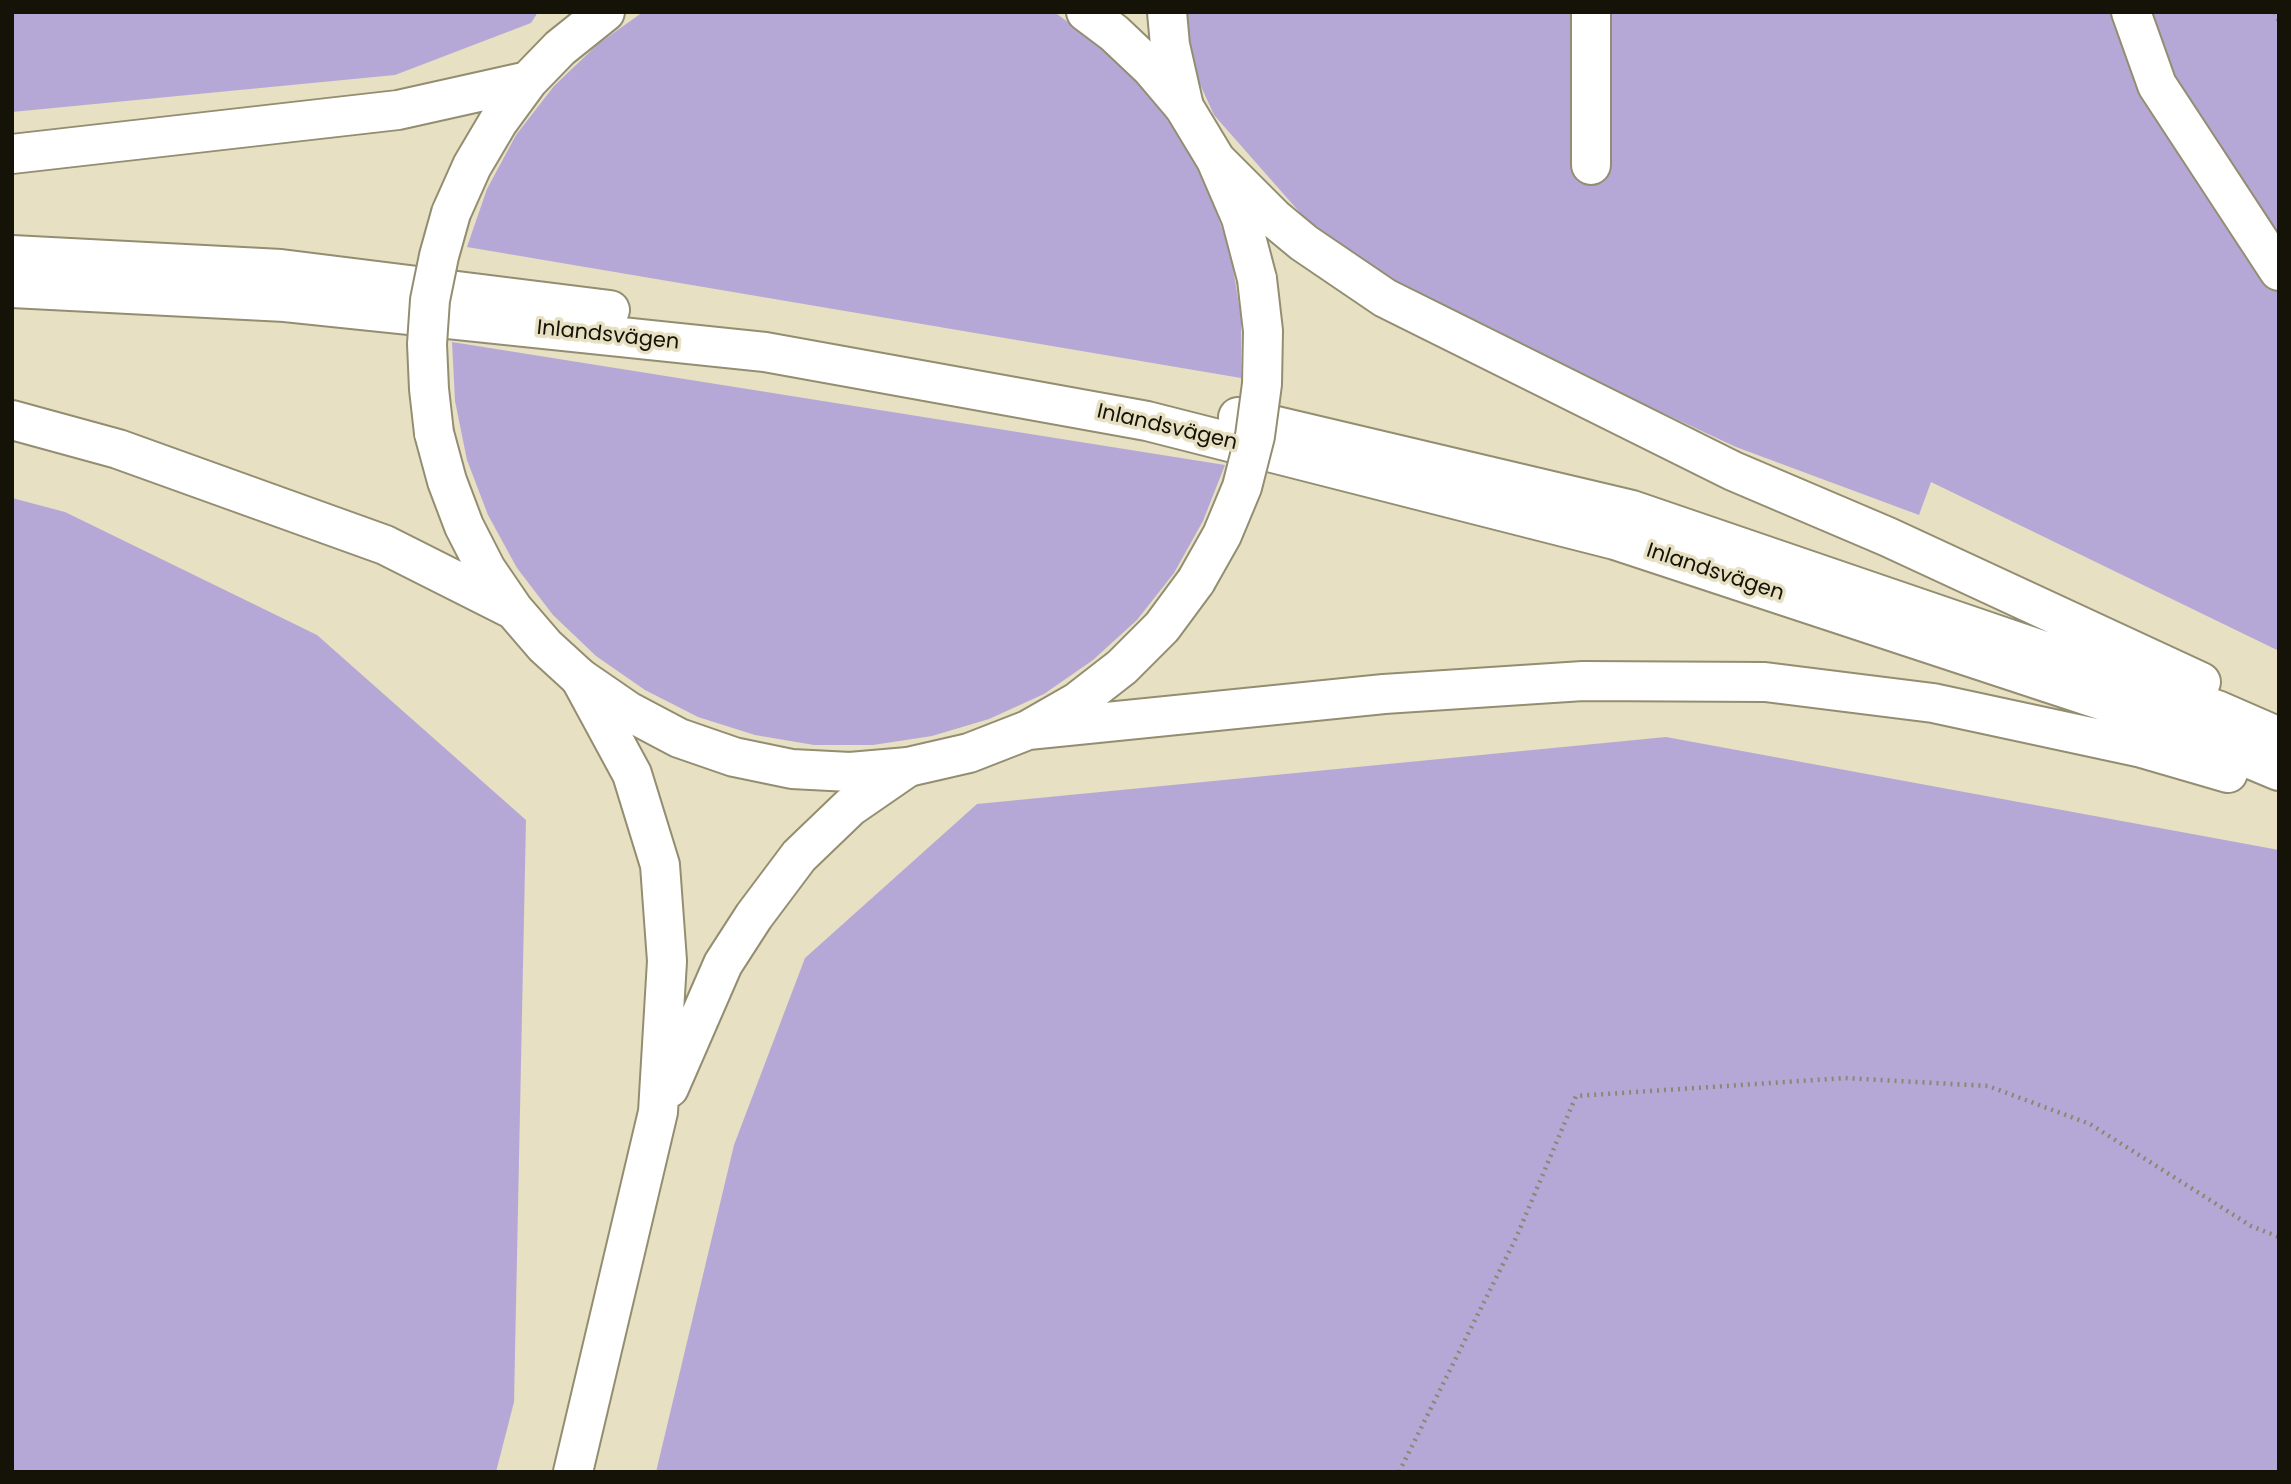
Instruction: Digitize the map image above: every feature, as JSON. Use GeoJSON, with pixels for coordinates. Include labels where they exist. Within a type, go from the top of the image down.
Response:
{"type":"FeatureCollection","features":[{"type":"Feature","properties":{"kind":"main road"},"geometry":{"type":"LineString","coordinates":[[600,14],[560,48],[528,81],[498,122],[472,166],[451,213],[439,256],[429,322],[429,389],[434,433],[447,481],[464,526],[486,569],[514,610],[545,646],[580,678],[628,711],[669,733],[734,757],[792,769],[850,772],[908,768],[969,753],[1028,730],[1077,702],[1122,667],[1162,627],[1196,582],[1222,536],[1237,499],[1255,436],[1262,383],[1263,331],[1257,278],[1241,218],[1216,160],[1184,107],[1151,68],[1114,33],[1086,12]]}},
{"type":"Feature","properties":{"kind":"main road"},"geometry":{"type":"LineString","coordinates":[[1167,12],[1170,45],[1184,107]]}},
{"type":"Feature","properties":{"kind":"main road"},"geometry":{"type":"LineString","coordinates":[[1591,12],[1591,165]]}},
{"type":"Feature","properties":{"kind":"main road"},"geometry":{"type":"LineString","coordinates":[[2131,12],[2157,85],[2279,271]]}},
{"type":"Feature","properties":{"kind":"main road"},"geometry":{"type":"LineString","coordinates":[[12,154],[398,110],[528,81]]}},
{"type":"Feature","properties":{"kind":"main road"},"geometry":{"type":"LineString","coordinates":[[1216,160],[1275,219],[1304,243],[1385,298],[1733,471],[1900,543],[2279,718]]}},
{"type":"Feature","properties":{"kind":"main road","name":"Inlandsvägen"},"geometry":{"type":"LineString","coordinates":[[12,255],[281,270],[721,324],[1164,399],[1632,510],[2217,710],[2279,737]]}},
{"type":"Feature","properties":{"kind":"main road","name":"Inlandsvägen"},"geometry":{"type":"LineString","coordinates":[[12,288],[285,302],[765,352],[1147,421],[1615,540],[2140,713],[2279,771]]}},
{"type":"Feature","properties":{"kind":"main road"},"geometry":{"type":"LineString","coordinates":[[12,420],[118,449],[385,545],[514,610]]}},
{"type":"Feature","properties":{"kind":"main road"},"geometry":{"type":"LineString","coordinates":[[573,1472],[658,1112],[667,961],[660,865],[632,774],[580,678]]}},
{"type":"Feature","properties":{"kind":"main road"},"geometry":{"type":"LineString","coordinates":[[1028,730],[1384,694],[1583,681],[1765,682],[1933,702],[2142,748],[2279,788]]}},
{"type":"Feature","properties":{"kind":"main road"},"geometry":{"type":"LineString","coordinates":[[658,1112],[723,964],[754,916],[799,856],[850,807],[908,768]]}},
{"type":"Feature","properties":{"kind":"path"},"geometry":{"type":"LineString","coordinates":[[2275,12],[2279,21]]}},
{"type":"Feature","properties":{"kind":"path"},"geometry":{"type":"LineString","coordinates":[[1399,1472],[1516,1238],[1576,1096],[1845,1078],[1988,1086],[2090,1124],[2250,1226],[2279,1237]]}},
{"type":"Feature","properties":{"kind":"shaded area"},"geometry":{"type":"Polygon","coordinates":[[[12,12],[538,12],[531,23],[395,75],[12,112],[12,12]]]}},
{"type":"Feature","properties":{"kind":"shaded area"},"geometry":{"type":"Polygon","coordinates":[[[643,12],[1057,14],[1106,50],[1149,94],[1184,143],[1212,198],[1231,256],[1241,317],[1241,378],[467,247],[487,189],[516,135],[554,86],[598,44],[643,12]]]}},
{"type":"Feature","properties":{"kind":"shaded area"},"geometry":{"type":"Polygon","coordinates":[[[1187,12],[2279,12],[2279,651],[1931,482],[1919,515],[1736,447],[1398,290],[1317,232],[1214,115],[1190,62],[1187,12]]]}},
{"type":"Feature","properties":{"kind":"shaded area"},"geometry":{"type":"Polygon","coordinates":[[[452,342],[1225,465],[1203,521],[1174,573],[1137,620],[1093,660],[1044,694],[989,719],[932,736],[873,745],[814,745],[755,735],[698,717],[645,690],[596,656],[553,615],[517,568],[488,515],[467,460],[455,401],[452,342]]]}},
{"type":"Feature","properties":{"kind":"shaded area"},"geometry":{"type":"Polygon","coordinates":[[[12,498],[65,512],[317,635],[526,820],[514,1402],[496,1472],[12,1472],[12,498]]]}},
{"type":"Feature","properties":{"kind":"shaded area"},"geometry":{"type":"Polygon","coordinates":[[[1666,737],[2279,850],[2279,1472],[656,1472],[734,1145],[805,958],[977,804],[1666,737]]]}}]}
